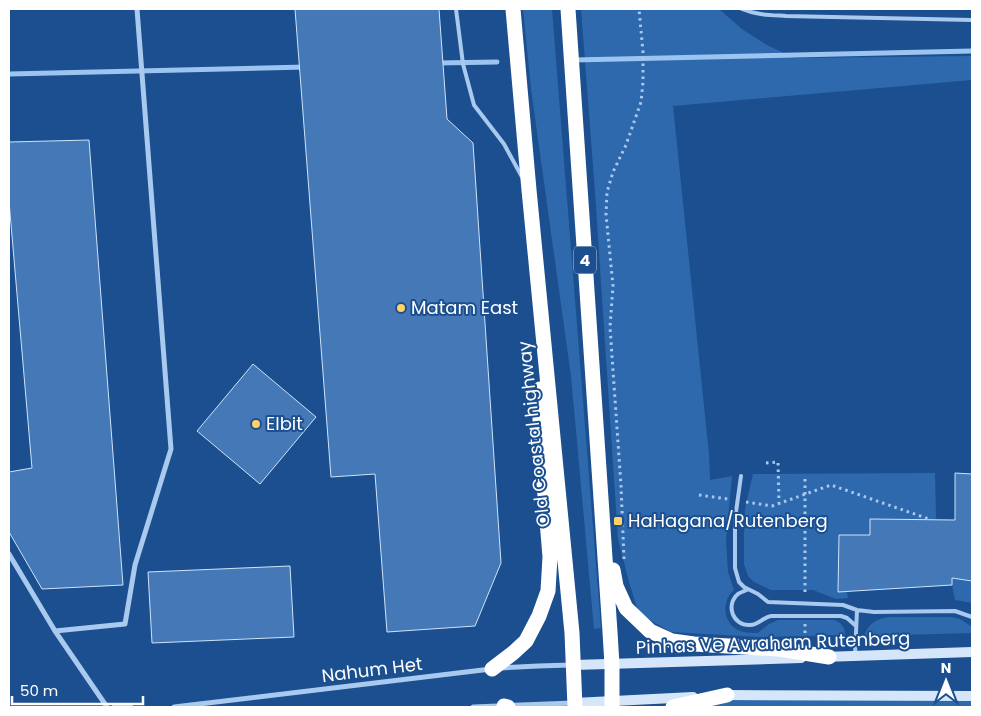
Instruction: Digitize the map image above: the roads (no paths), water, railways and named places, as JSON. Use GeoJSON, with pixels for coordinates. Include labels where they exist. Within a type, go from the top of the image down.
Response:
{"type":"FeatureCollection","features":[{"type":"Feature","properties":{"kind":"highway","name":"Old Coastal highway"},"geometry":{"type":"LineString","coordinates":[[513,9],[572,633],[575,705]]}},
{"type":"Feature","properties":{"kind":"highway","name":"4"},"geometry":{"type":"LineString","coordinates":[[568,9],[612,664],[612,705]]}},
{"type":"Feature","properties":{"kind":"highway"},"geometry":{"type":"LineString","coordinates":[[492,669],[513,654],[526,641],[539,616],[548,591],[550,557],[540,436],[539,292]]}},
{"type":"Feature","properties":{"kind":"highway"},"geometry":{"type":"LineString","coordinates":[[602,511],[616,586],[626,608],[650,631],[672,641],[779,649],[829,657]]}},
{"type":"Feature","properties":{"kind":"highway"},"geometry":{"type":"LineString","coordinates":[[673,707],[727,695]]}},
{"type":"Feature","properties":{"kind":"main road","name":"Pinhas Ve Avraham Rutenberg"},"geometry":{"type":"LineString","coordinates":[[574,665],[972,652]]}},
{"type":"Feature","properties":{"kind":"main road"},"geometry":{"type":"LineString","coordinates":[[575,705],[612,705],[727,695],[972,696]]}},
{"type":"Feature","properties":{"kind":"street"},"geometry":{"type":"LineString","coordinates":[[55,631],[125,624],[135,565],[172,449],[137,9]]}},
{"type":"Feature","properties":{"kind":"street"},"geometry":{"type":"LineString","coordinates":[[9,554],[55,631],[106,707]]}},
{"type":"Feature","properties":{"kind":"street","name":"Nahum Het"},"geometry":{"type":"LineString","coordinates":[[174,707],[492,669],[574,665]]}},
{"type":"Feature","properties":{"kind":"street"},"geometry":{"type":"LineString","coordinates":[[473,707],[575,705]]}},
{"type":"Feature","properties":{"kind":"street"},"geometry":{"type":"LineString","coordinates":[[114,707],[131,707]]}},
{"type":"Feature","properties":{"kind":"lane"},"geometry":{"type":"LineString","coordinates":[[456,9],[462,64],[474,105],[504,144],[529,190]]}},
{"type":"Feature","properties":{"kind":"lane"},"geometry":{"type":"LineString","coordinates":[[742,9],[759,14],[786,16],[972,20]]}},
{"type":"Feature","properties":{"kind":"lane"},"geometry":{"type":"LineString","coordinates":[[741,476],[735,519],[735,568],[739,582],[768,602],[843,605],[857,610],[874,612],[955,611],[972,616]]}},
{"type":"Feature","properties":{"kind":"lane"},"geometry":{"type":"LineString","coordinates":[[748,589],[733,599],[733,616],[742,624],[753,625],[771,616],[841,616],[847,618],[856,626]]}},
{"type":"Feature","properties":{"kind":"lane"},"geometry":{"type":"LineString","coordinates":[[855,656],[857,610]]}},
{"type":"Feature","properties":{"kind":"waterway"},"geometry":{"type":"LineString","coordinates":[[574,60],[972,51]]}},
{"type":"Feature","properties":{"kind":"waterway"},"geometry":{"type":"LineString","coordinates":[[437,63],[497,62]]}},
{"type":"Feature","properties":{"kind":"waterway"},"geometry":{"type":"LineString","coordinates":[[9,74],[306,67]]}},
{"type":"Feature","properties":{"kind":"place","name":"Matam East"},"geometry":{"type":"Point","coordinates":[401,308]}},
{"type":"Feature","properties":{"kind":"place","name":"Elbit"},"geometry":{"type":"Point","coordinates":[256,424]}},
{"type":"Feature","properties":{"kind":"place","name":"HaHagana/Rutenberg"},"geometry":{"type":"Point","coordinates":[618,521]}}]}
